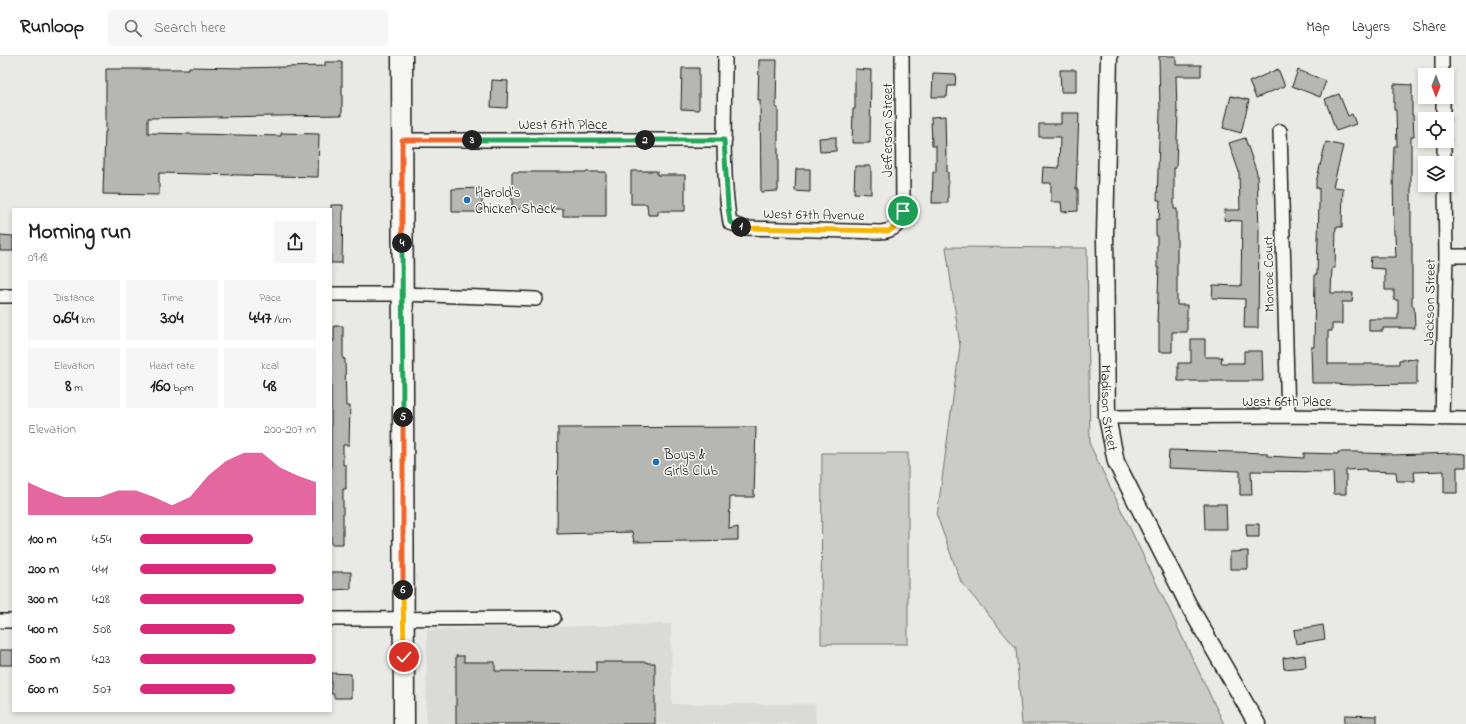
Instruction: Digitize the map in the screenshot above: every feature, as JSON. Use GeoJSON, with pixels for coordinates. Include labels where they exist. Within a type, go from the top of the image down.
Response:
{"type":"FeatureCollection","features":[{"type":"Feature","properties":{"kind":"main road"},"geometry":{"type":"LineString","coordinates":[[402,56],[404,724]]}},
{"type":"Feature","properties":{"kind":"street"},"geometry":{"type":"LineString","coordinates":[[724,140],[725,56]]}},
{"type":"Feature","properties":{"kind":"street","name":"Jefferson Street"},"geometry":{"type":"LineString","coordinates":[[896,226],[901,220],[903,211],[902,56]]}},
{"type":"Feature","properties":{"kind":"street","name":"Madison Street"},"geometry":{"type":"LineString","coordinates":[[1109,56],[1105,236],[1107,417],[1116,462],[1188,604],[1257,724]]}},
{"type":"Feature","properties":{"kind":"street"},"geometry":{"type":"LineString","coordinates":[[1442,56],[1442,68]]}},
{"type":"Feature","properties":{"kind":"street","name":"Monroe Court"},"geometry":{"type":"LineString","coordinates":[[1280,131],[1288,416]]}},
{"type":"Feature","properties":{"kind":"street","name":"West 67th Place"},"geometry":{"type":"LineString","coordinates":[[402,140],[724,140]]}},
{"type":"Feature","properties":{"kind":"street","name":"West 67th Avenue"},"geometry":{"type":"LineString","coordinates":[[724,140],[730,222],[745,228],[880,232],[889,231],[896,226]]}},
{"type":"Feature","properties":{"kind":"street","name":"Jackson Street"},"geometry":{"type":"LineString","coordinates":[[1442,420],[1446,256],[1444,192]]}},
{"type":"Feature","properties":{"kind":"street"},"geometry":{"type":"LineString","coordinates":[[1446,256],[1466,256]]}},
{"type":"Feature","properties":{"kind":"street"},"geometry":{"type":"LineString","coordinates":[[332,294],[403,294],[536,299]]}},
{"type":"Feature","properties":{"kind":"street"},"geometry":{"type":"LineString","coordinates":[[0,296],[12,296]]}},
{"type":"Feature","properties":{"kind":"street","name":"West 66th Place"},"geometry":{"type":"LineString","coordinates":[[1107,417],[1288,416],[1466,420]]}},
{"type":"Feature","properties":{"kind":"street"},"geometry":{"type":"LineString","coordinates":[[332,619],[554,618]]}},
{"type":"Feature","properties":{"kind":"street"},"geometry":{"type":"LineString","coordinates":[[0,621],[12,621]]}},
{"type":"Feature","properties":{"kind":"shaded area"},"geometry":{"type":"Polygon","coordinates":[[[946,247],[1087,248],[1090,445],[1224,724],[1022,724],[1016,648],[961,582],[937,516],[960,346],[946,247]]]}},
{"type":"Feature","properties":{"kind":"shaded area"},"geometry":{"type":"Polygon","coordinates":[[[822,453],[908,453],[908,644],[821,644],[822,453]]]}},
{"type":"Feature","properties":{"kind":"shaded area"},"geometry":{"type":"Polygon","coordinates":[[[671,624],[672,704],[815,704],[816,724],[426,724],[427,630],[671,624]]]}},
{"type":"Feature","properties":{"kind":"building"},"geometry":{"type":"Polygon","coordinates":[[[1159,56],[1176,56],[1176,65],[1201,65],[1201,76],[1176,76],[1178,112],[1176,168],[1174,168],[1174,209],[1177,209],[1177,305],[1187,305],[1187,332],[1172,332],[1172,352],[1159,352],[1159,322],[1157,322],[1159,268],[1157,268],[1156,219],[1159,220],[1160,200],[1157,200],[1160,112],[1159,56]]]}},
{"type":"Feature","properties":{"kind":"building"},"geometry":{"type":"Polygon","coordinates":[[[759,60],[777,60],[776,108],[778,108],[778,191],[761,192],[760,100],[758,100],[759,60]]]}},
{"type":"Feature","properties":{"kind":"building"},"geometry":{"type":"Polygon","coordinates":[[[325,62],[342,62],[342,115],[148,118],[148,133],[281,136],[281,133],[319,134],[318,177],[159,173],[159,195],[103,194],[106,132],[106,69],[325,66],[325,62]]]}},
{"type":"Feature","properties":{"kind":"building"},"geometry":{"type":"Polygon","coordinates":[[[682,68],[699,68],[699,110],[681,109],[682,68]]]}},
{"type":"Feature","properties":{"kind":"building"},"geometry":{"type":"Polygon","coordinates":[[[855,69],[871,70],[870,143],[852,143],[853,109],[855,109],[855,69]]]}},
{"type":"Feature","properties":{"kind":"building"},"geometry":{"type":"Polygon","coordinates":[[[1278,69],[1285,86],[1256,98],[1249,82],[1278,69]]]}},
{"type":"Feature","properties":{"kind":"building"},"geometry":{"type":"Polygon","coordinates":[[[1060,70],[1076,70],[1076,92],[1061,92],[1060,70]]]}},
{"type":"Feature","properties":{"kind":"building"},"geometry":{"type":"Polygon","coordinates":[[[1298,70],[1326,81],[1320,97],[1292,86],[1298,70]]]}},
{"type":"Feature","properties":{"kind":"building"},"geometry":{"type":"Polygon","coordinates":[[[933,73],[956,74],[955,86],[948,86],[947,97],[932,97],[933,73]]]}},
{"type":"Feature","properties":{"kind":"building"},"geometry":{"type":"Polygon","coordinates":[[[492,80],[508,81],[507,108],[491,107],[492,80]]]}},
{"type":"Feature","properties":{"kind":"building"},"geometry":{"type":"Polygon","coordinates":[[[1394,84],[1412,85],[1414,137],[1411,137],[1411,242],[1412,306],[1414,306],[1415,328],[1383,328],[1383,331],[1369,331],[1369,319],[1398,319],[1398,300],[1394,300],[1394,290],[1385,290],[1385,269],[1370,268],[1371,257],[1396,257],[1394,235],[1393,171],[1394,146],[1397,146],[1396,110],[1394,110],[1394,84]]]}},
{"type":"Feature","properties":{"kind":"building"},"geometry":{"type":"Polygon","coordinates":[[[1339,94],[1348,116],[1352,114],[1356,124],[1336,131],[1325,99],[1339,94]]]}},
{"type":"Feature","properties":{"kind":"building"},"geometry":{"type":"Polygon","coordinates":[[[1231,96],[1249,100],[1241,133],[1223,128],[1231,96]]]}},
{"type":"Feature","properties":{"kind":"building"},"geometry":{"type":"Polygon","coordinates":[[[1061,113],[1079,113],[1076,189],[1078,189],[1078,211],[1062,212],[1061,202],[1051,202],[1051,183],[1042,183],[1043,167],[1059,168],[1060,137],[1039,137],[1039,124],[1061,124],[1061,113]]]}},
{"type":"Feature","properties":{"kind":"building"},"geometry":{"type":"Polygon","coordinates":[[[945,116],[948,203],[932,203],[933,172],[936,172],[936,146],[932,146],[931,117],[945,116]]]}},
{"type":"Feature","properties":{"kind":"building"},"geometry":{"type":"Polygon","coordinates":[[[836,137],[836,151],[820,152],[819,138],[836,137]]]}},
{"type":"Feature","properties":{"kind":"building"},"geometry":{"type":"Polygon","coordinates":[[[1245,138],[1257,173],[1259,231],[1258,328],[1244,328],[1245,299],[1212,298],[1213,285],[1241,286],[1242,221],[1224,220],[1225,210],[1240,210],[1239,172],[1229,143],[1245,138]]]}},
{"type":"Feature","properties":{"kind":"building"},"geometry":{"type":"Polygon","coordinates":[[[1326,142],[1343,146],[1333,187],[1343,188],[1342,227],[1336,227],[1335,268],[1332,268],[1331,293],[1353,293],[1352,302],[1342,302],[1342,324],[1332,324],[1332,331],[1328,331],[1328,364],[1399,364],[1399,360],[1417,359],[1417,384],[1351,385],[1312,383],[1311,347],[1314,347],[1315,274],[1317,274],[1319,205],[1319,188],[1316,188],[1316,182],[1326,142]]]}},
{"type":"Feature","properties":{"kind":"building"},"geometry":{"type":"Polygon","coordinates":[[[855,166],[871,166],[871,194],[854,193],[855,166]]]}},
{"type":"Feature","properties":{"kind":"building"},"geometry":{"type":"Polygon","coordinates":[[[796,169],[810,169],[810,192],[795,191],[796,169]]]}},
{"type":"Feature","properties":{"kind":"building"},"geometry":{"type":"Polygon","coordinates":[[[631,171],[657,171],[657,175],[685,175],[685,211],[658,211],[658,215],[648,215],[647,204],[631,204],[631,171]]]}},
{"type":"Feature","properties":{"kind":"building"},"geometry":{"type":"Polygon","coordinates":[[[512,172],[606,172],[606,216],[563,216],[563,209],[512,209],[512,172]]]}},
{"type":"Feature","properties":{"kind":"building","name":"Harold's Chicken Shack"},"geometry":{"type":"Polygon","coordinates":[[[482,188],[482,212],[452,212],[452,189],[482,188]]]}},
{"type":"Feature","properties":{"kind":"building"},"geometry":{"type":"Polygon","coordinates":[[[331,205],[343,205],[342,263],[332,263],[331,205]]]}},
{"type":"Feature","properties":{"kind":"building"},"geometry":{"type":"Polygon","coordinates":[[[0,235],[12,236],[12,251],[0,251],[0,235]]]}},
{"type":"Feature","properties":{"kind":"building"},"geometry":{"type":"Polygon","coordinates":[[[334,326],[343,326],[343,359],[345,359],[346,406],[350,406],[349,445],[343,445],[343,465],[346,465],[346,489],[343,489],[343,544],[332,544],[332,341],[334,341],[334,326]]]}},
{"type":"Feature","properties":{"kind":"building"},"geometry":{"type":"Polygon","coordinates":[[[1191,339],[1205,339],[1205,357],[1222,357],[1221,363],[1244,363],[1244,351],[1262,351],[1263,381],[1178,381],[1178,363],[1191,363],[1191,339]]]}},
{"type":"Feature","properties":{"kind":"building","name":"Boys & Girls Club"},"geometry":{"type":"Polygon","coordinates":[[[756,427],[754,497],[730,497],[729,529],[738,527],[738,540],[634,542],[632,532],[557,534],[558,428],[756,427]]]}},
{"type":"Feature","properties":{"kind":"building"},"geometry":{"type":"Polygon","coordinates":[[[1169,450],[1267,453],[1267,456],[1304,458],[1304,453],[1338,454],[1338,452],[1362,452],[1392,455],[1454,453],[1466,454],[1466,467],[1457,467],[1457,493],[1444,493],[1444,471],[1414,472],[1415,481],[1397,481],[1396,472],[1366,471],[1366,469],[1346,470],[1346,494],[1334,494],[1333,472],[1251,471],[1252,495],[1240,495],[1240,471],[1168,468],[1169,450]]]}},
{"type":"Feature","properties":{"kind":"building"},"geometry":{"type":"Polygon","coordinates":[[[1204,504],[1226,504],[1227,529],[1205,529],[1204,504]]]}},
{"type":"Feature","properties":{"kind":"building"},"geometry":{"type":"Polygon","coordinates":[[[1246,524],[1259,524],[1259,537],[1247,537],[1246,524]]]}},
{"type":"Feature","properties":{"kind":"building"},"geometry":{"type":"Polygon","coordinates":[[[1248,551],[1248,569],[1230,569],[1230,552],[1248,551]]]}},
{"type":"Feature","properties":{"kind":"building"},"geometry":{"type":"Polygon","coordinates":[[[332,572],[351,572],[351,589],[332,590],[332,572]]]}},
{"type":"Feature","properties":{"kind":"building"},"geometry":{"type":"Polygon","coordinates":[[[1323,625],[1325,639],[1296,644],[1294,630],[1323,625]]]}},
{"type":"Feature","properties":{"kind":"building"},"geometry":{"type":"Polygon","coordinates":[[[0,650],[12,650],[12,665],[0,665],[0,650]]]}},
{"type":"Feature","properties":{"kind":"building"},"geometry":{"type":"Polygon","coordinates":[[[1305,655],[1306,667],[1284,669],[1283,658],[1305,655]]]}},
{"type":"Feature","properties":{"kind":"building"},"geometry":{"type":"Polygon","coordinates":[[[456,656],[464,656],[464,662],[495,662],[495,671],[596,672],[596,662],[655,663],[655,724],[456,724],[456,656]]]}},
{"type":"Feature","properties":{"kind":"building"},"geometry":{"type":"Polygon","coordinates":[[[332,673],[351,674],[351,698],[334,698],[334,694],[332,694],[332,673]]]}},
{"type":"Feature","properties":{"kind":"building"},"geometry":{"type":"Polygon","coordinates":[[[1345,715],[1377,716],[1377,724],[1344,724],[1345,715]]]}},
{"type":"Feature","properties":{"kind":"place","name":"Harold's Chicken Shack"},"geometry":{"type":"Point","coordinates":[467,200]}},
{"type":"Feature","properties":{"kind":"place","name":"Boys & Girls Club"},"geometry":{"type":"Point","coordinates":[656,462]}},
{"type":"Feature","properties":{"kind":"route"},"geometry":{"type":"LineString","coordinates":[[404,657],[402,140],[724,140],[730,222],[745,228],[880,232],[889,231],[896,226],[901,220],[903,211]]}}]}
